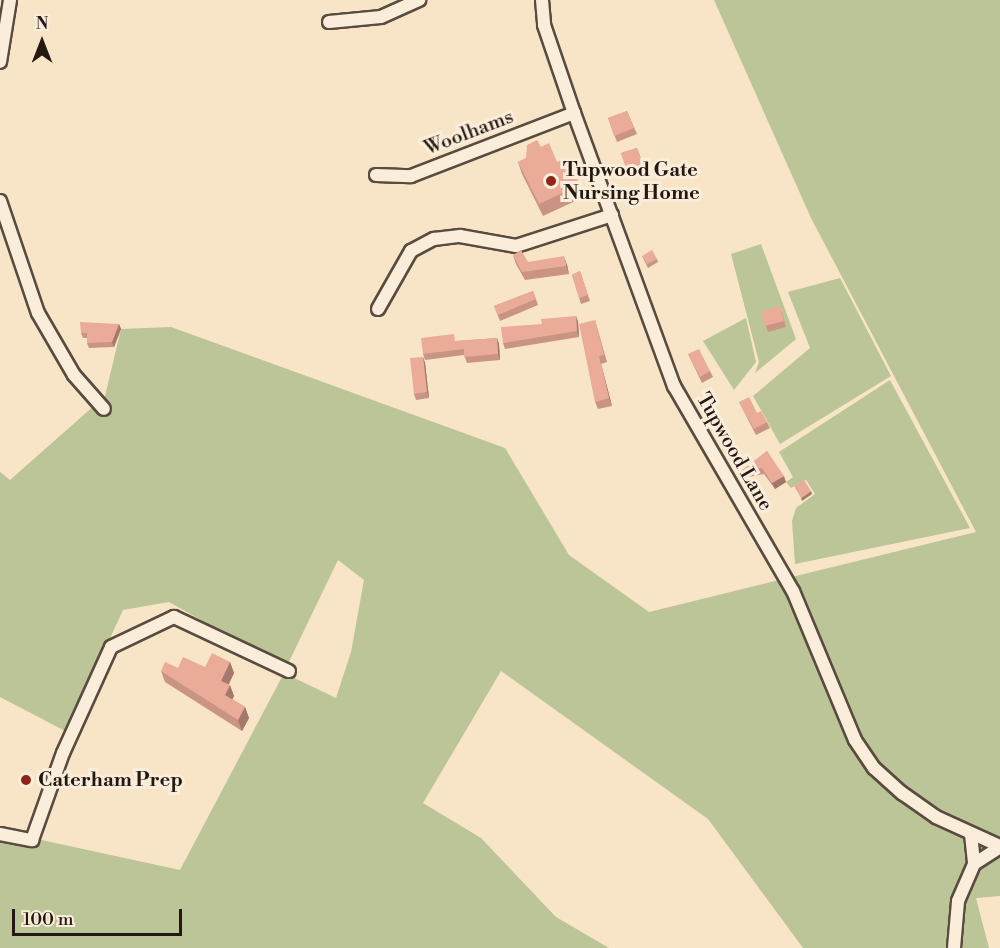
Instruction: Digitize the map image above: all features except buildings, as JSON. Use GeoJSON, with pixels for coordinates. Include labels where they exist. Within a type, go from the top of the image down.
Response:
{"type":"FeatureCollection","features":[{"type":"Feature","properties":{"kind":"street"},"geometry":{"type":"LineString","coordinates":[[0,62],[10,0]]}},
{"type":"Feature","properties":{"kind":"street"},"geometry":{"type":"LineString","coordinates":[[329,22],[381,17],[419,0]]}},
{"type":"Feature","properties":{"kind":"street","name":"Tupwood Lane"},"geometry":{"type":"LineString","coordinates":[[542,0],[544,25],[574,113],[674,386],[792,591],[855,740],[874,768],[902,792],[971,834],[1000,846]]}},
{"type":"Feature","properties":{"kind":"street","name":"Woolhams"},"geometry":{"type":"LineString","coordinates":[[376,176],[411,176],[574,113]]}},
{"type":"Feature","properties":{"kind":"street"},"geometry":{"type":"LineString","coordinates":[[0,201],[38,313],[74,375],[104,409]]}},
{"type":"Feature","properties":{"kind":"street"},"geometry":{"type":"LineString","coordinates":[[378,309],[411,251],[434,238],[460,236],[516,246],[612,215]]}},
{"type":"Feature","properties":{"kind":"street"},"geometry":{"type":"LineString","coordinates":[[0,834],[32,840],[63,753],[111,647],[174,617],[289,670]]}},
{"type":"Feature","properties":{"kind":"street"},"geometry":{"type":"LineString","coordinates":[[954,948],[958,901],[974,864],[971,834]]}},
{"type":"Feature","properties":{"kind":"street","name":"Tupwood Lane"},"geometry":{"type":"LineString","coordinates":[[974,864],[1000,846]]}},
{"type":"Feature","properties":{"kind":"green space"},"geometry":{"type":"Polygon","coordinates":[[[714,0],[1000,0],[1000,896],[976,898],[989,948],[803,948],[708,819],[501,671],[423,803],[481,838],[556,917],[609,948],[0,948],[0,831],[180,870],[284,673],[336,698],[351,652],[364,580],[338,560],[286,668],[169,602],[123,610],[67,732],[0,697],[0,472],[10,480],[105,396],[121,329],[171,327],[505,448],[569,555],[649,612],[976,532],[811,218],[714,0]]]}},
{"type":"Feature","properties":{"kind":"green space"},"geometry":{"type":"Polygon","coordinates":[[[761,244],[796,339],[755,373],[759,362],[731,254],[761,244]]]}},
{"type":"Feature","properties":{"kind":"green space"},"geometry":{"type":"Polygon","coordinates":[[[840,278],[891,376],[780,444],[753,396],[810,348],[788,292],[840,278]]]}},
{"type":"Feature","properties":{"kind":"green space"},"geometry":{"type":"Polygon","coordinates":[[[746,318],[756,362],[734,390],[703,341],[746,318]]]}},
{"type":"Feature","properties":{"kind":"green space"},"geometry":{"type":"Polygon","coordinates":[[[890,380],[970,528],[795,564],[792,521],[796,508],[815,494],[806,480],[791,488],[786,482],[793,477],[779,452],[890,380]]]}},
{"type":"Feature","properties":{"kind":"place","name":"Tupwood Gate Nursing Home"},"geometry":{"type":"Point","coordinates":[551,181]}},
{"type":"Feature","properties":{"kind":"place","name":"Caterham Prep"},"geometry":{"type":"Point","coordinates":[26,780]}}]}
